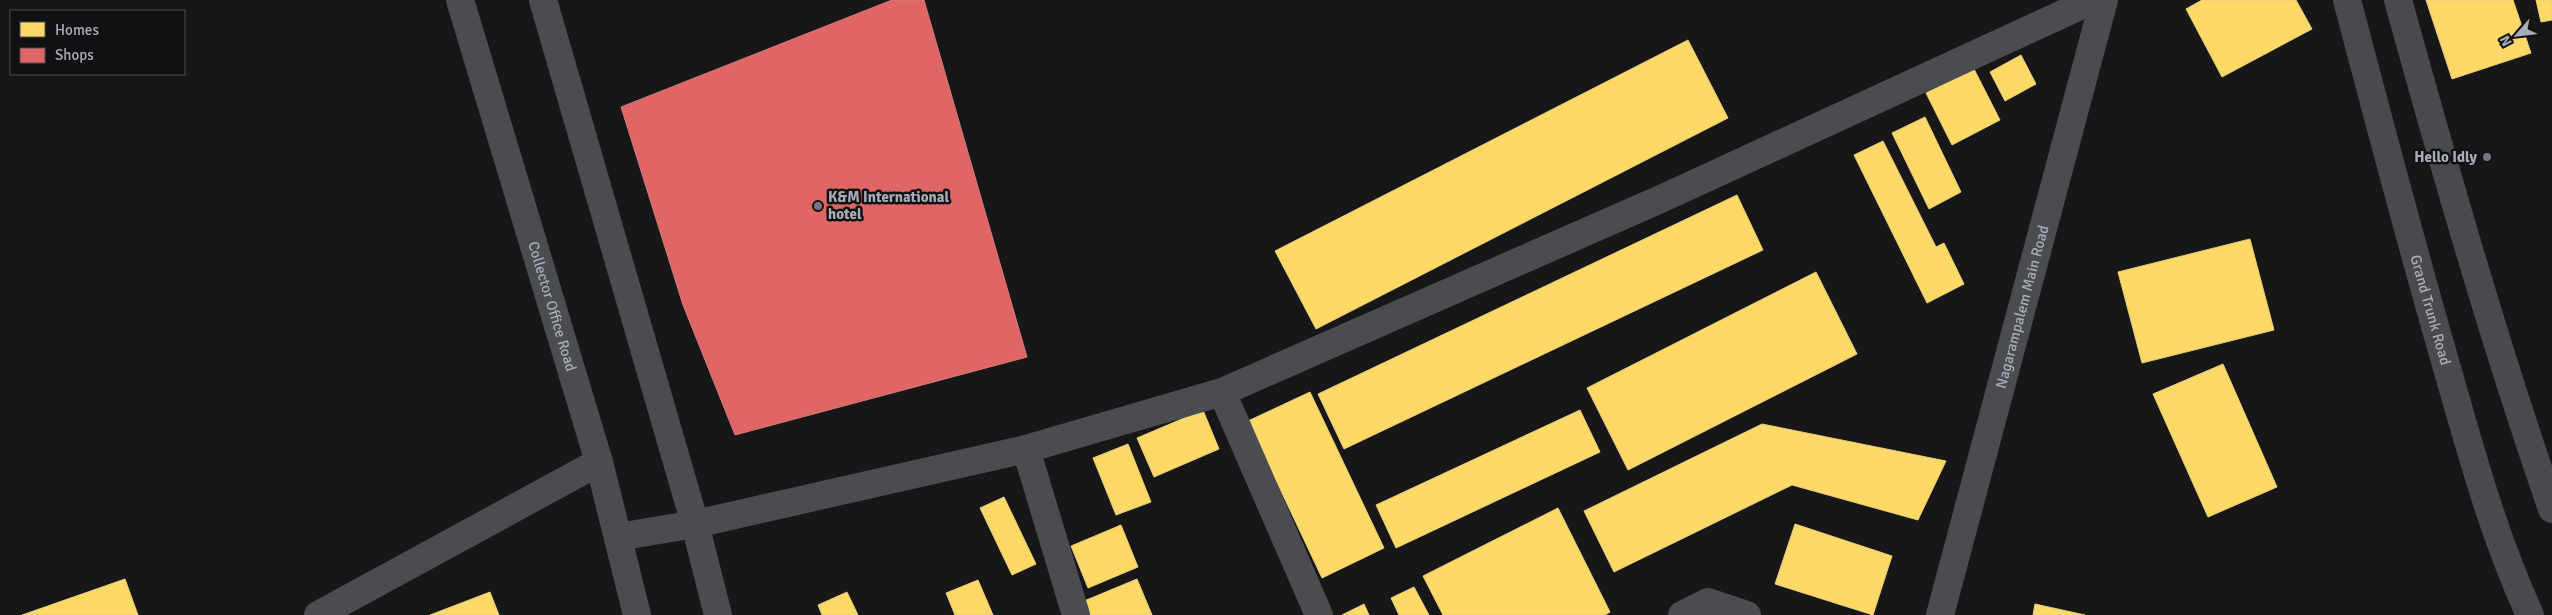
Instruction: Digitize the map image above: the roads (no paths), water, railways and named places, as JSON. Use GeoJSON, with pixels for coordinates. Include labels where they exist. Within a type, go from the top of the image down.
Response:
{"type":"FeatureCollection","features":[{"type":"Feature","properties":{"kind":"main road","name":"Grand Trunk Road"},"geometry":{"type":"LineString","coordinates":[[2347,0],[2410,243],[2473,458],[2519,592],[2530,615]]}},
{"type":"Feature","properties":{"kind":"main road"},"geometry":{"type":"LineString","coordinates":[[2398,0],[2482,289],[2528,438],[2552,508]]}},
{"type":"Feature","properties":{"kind":"street","name":"Collector Office Road"},"geometry":{"type":"LineString","coordinates":[[460,0],[599,462],[638,615]]}},
{"type":"Feature","properties":{"kind":"street"},"geometry":{"type":"LineString","coordinates":[[542,0],[695,524],[718,615]]}},
{"type":"Feature","properties":{"kind":"street"},"geometry":{"type":"LineString","coordinates":[[618,537],[695,524],[1026,449],[1222,392],[1663,198],[2093,0]]}},
{"type":"Feature","properties":{"kind":"street","name":"Nagarampalem Main Road"},"geometry":{"type":"LineString","coordinates":[[1940,615],[2104,0]]}},
{"type":"Feature","properties":{"kind":"street"},"geometry":{"type":"LineString","coordinates":[[1222,392],[1319,615]]}},
{"type":"Feature","properties":{"kind":"street"},"geometry":{"type":"LineString","coordinates":[[1026,449],[1076,615]]}},
{"type":"Feature","properties":{"kind":"street"},"geometry":{"type":"LineString","coordinates":[[318,615],[599,462]]}},
{"type":"Feature","properties":{"kind":"street"},"geometry":{"type":"LineString","coordinates":[[1682,615],[1708,602],[1747,615]]}},
{"type":"Feature","properties":{"kind":"place","name":"Hello Idly"},"geometry":{"type":"Point","coordinates":[2487,157]}},
{"type":"Feature","properties":{"kind":"place","name":"K&M International hotel"},"geometry":{"type":"Point","coordinates":[818,206]}}]}
